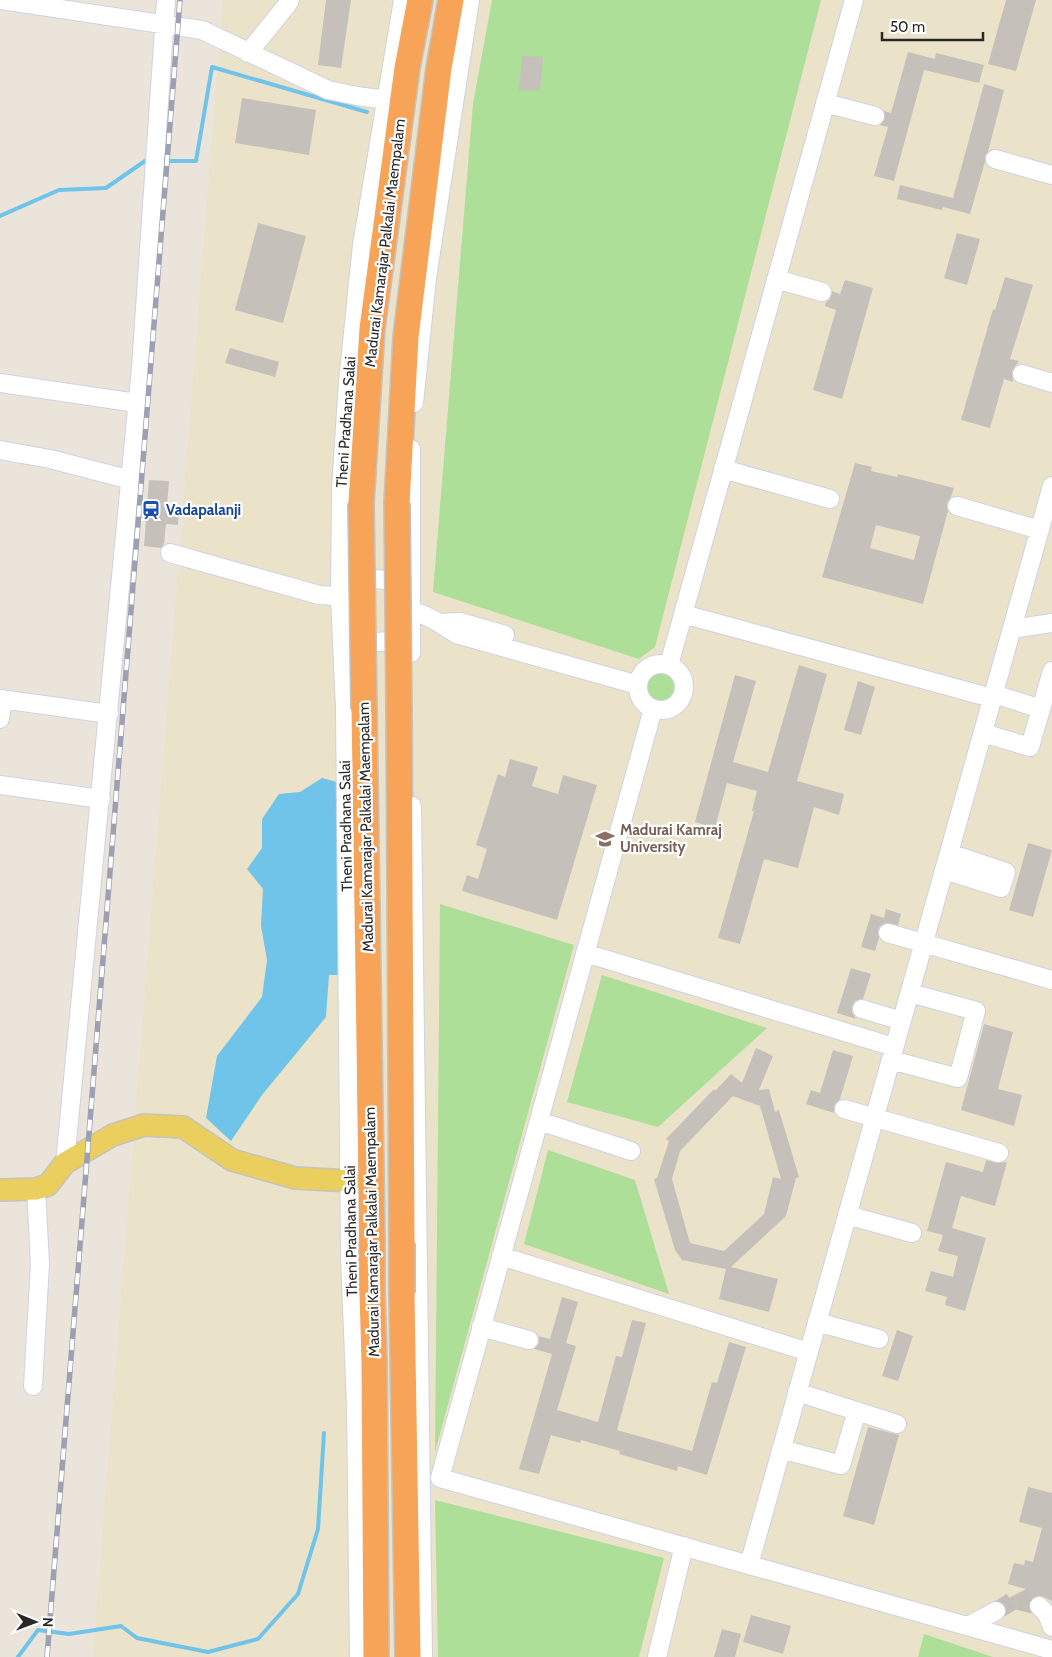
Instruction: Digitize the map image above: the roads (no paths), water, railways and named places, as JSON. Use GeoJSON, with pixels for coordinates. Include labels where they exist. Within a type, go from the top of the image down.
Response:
{"type":"FeatureCollection","features":[{"type":"Feature","properties":{"kind":"highway","name":"Madurai Kamarajar Palkalai Maempalam"},"geometry":{"type":"LineString","coordinates":[[376,1657],[374,1361],[361,503],[372,329],[407,68],[420,0]]}},
{"type":"Feature","properties":{"kind":"highway","name":"Madurai Kamarajar Palkalai Maempalam"},"geometry":{"type":"LineString","coordinates":[[408,1657],[402,1293],[401,819],[397,503],[406,337],[439,68],[451,0]]}},
{"type":"Feature","properties":{"kind":"main road"},"geometry":{"type":"LineString","coordinates":[[0,1190],[36,1189],[48,1185],[66,1163],[113,1135],[144,1125],[183,1127],[232,1160],[295,1178],[350,1181]]}},
{"type":"Feature","properties":{"kind":"street"},"geometry":{"type":"LineString","coordinates":[[0,0],[202,30],[328,90],[386,100]]}},
{"type":"Feature","properties":{"kind":"street"},"geometry":{"type":"LineString","coordinates":[[66,1163],[138,403],[166,0]]}},
{"type":"Feature","properties":{"kind":"street"},"geometry":{"type":"LineString","coordinates":[[248,53],[290,0]]}},
{"type":"Feature","properties":{"kind":"street","name":"Theni Pradhana Salai"},"geometry":{"type":"LineString","coordinates":[[359,1657],[356,1407],[351,1269],[343,650],[349,595],[341,572],[342,489],[348,382],[362,245],[403,0]]}},
{"type":"Feature","properties":{"kind":"street"},"geometry":{"type":"LineString","coordinates":[[349,595],[354,628],[362,640],[383,642],[393,638],[403,610],[411,570],[411,428],[427,278],[470,0]]}},
{"type":"Feature","properties":{"kind":"street"},"geometry":{"type":"LineString","coordinates":[[669,665],[854,0]]}},
{"type":"Feature","properties":{"kind":"street"},"geometry":{"type":"LineString","coordinates":[[825,103],[875,116]]}},
{"type":"Feature","properties":{"kind":"street"},"geometry":{"type":"LineString","coordinates":[[995,159],[1052,175]]}},
{"type":"Feature","properties":{"kind":"street"},"geometry":{"type":"LineString","coordinates":[[776,279],[822,292]]}},
{"type":"Feature","properties":{"kind":"street"},"geometry":{"type":"LineString","coordinates":[[1022,374],[1052,383]]}},
{"type":"Feature","properties":{"kind":"street"},"geometry":{"type":"LineString","coordinates":[[0,383],[138,403]]}},
{"type":"Feature","properties":{"kind":"street"},"geometry":{"type":"LineString","coordinates":[[0,450],[50,459],[130,480]]}},
{"type":"Feature","properties":{"kind":"street"},"geometry":{"type":"LineString","coordinates":[[723,468],[830,499]]}},
{"type":"Feature","properties":{"kind":"street"},"geometry":{"type":"LineString","coordinates":[[749,1565],[1052,486]]}},
{"type":"Feature","properties":{"kind":"street"},"geometry":{"type":"LineString","coordinates":[[957,506],[1040,530]]}},
{"type":"Feature","properties":{"kind":"street"},"geometry":{"type":"LineString","coordinates":[[170,553],[319,595],[349,595],[362,582],[382,579],[392,583],[403,610],[411,646],[410,709],[423,1657]]}},
{"type":"Feature","properties":{"kind":"street"},"geometry":{"type":"LineString","coordinates":[[403,610],[439,623],[456,634],[640,680]]}},
{"type":"Feature","properties":{"kind":"street"},"geometry":{"type":"LineString","coordinates":[[683,614],[1041,709]]}},
{"type":"Feature","properties":{"kind":"street"},"geometry":{"type":"LineString","coordinates":[[1012,628],[1052,623]]}},
{"type":"Feature","properties":{"kind":"street"},"geometry":{"type":"LineString","coordinates":[[343,650],[354,628]]}},
{"type":"Feature","properties":{"kind":"street"},"geometry":{"type":"LineString","coordinates":[[654,665],[669,665],[675,668],[682,676],[684,692],[680,702],[671,708],[660,711],[653,709],[642,701],[638,690],[640,680],[644,670],[654,665]]}},
{"type":"Feature","properties":{"kind":"street"},"geometry":{"type":"LineString","coordinates":[[983,733],[1030,747],[1052,670]]}},
{"type":"Feature","properties":{"kind":"street"},"geometry":{"type":"LineString","coordinates":[[0,719],[1,699],[109,714]]}},
{"type":"Feature","properties":{"kind":"street"},"geometry":{"type":"LineString","coordinates":[[653,709],[440,1478],[968,1626],[1051,1646]]}},
{"type":"Feature","properties":{"kind":"street"},"geometry":{"type":"LineString","coordinates":[[0,785],[101,799]]}},
{"type":"Feature","properties":{"kind":"street"},"geometry":{"type":"LineString","coordinates":[[888,933],[1052,980]]}},
{"type":"Feature","properties":{"kind":"street"},"geometry":{"type":"LineString","coordinates":[[585,953],[893,1054],[958,1078],[976,1011],[910,993]]}},
{"type":"Feature","properties":{"kind":"street"},"geometry":{"type":"LineString","coordinates":[[862,1009],[902,1021]]}},
{"type":"Feature","properties":{"kind":"street"},"geometry":{"type":"LineString","coordinates":[[844,1109],[999,1153]]}},
{"type":"Feature","properties":{"kind":"street"},"geometry":{"type":"LineString","coordinates":[[539,1120],[630,1151]]}},
{"type":"Feature","properties":{"kind":"street"},"geometry":{"type":"LineString","coordinates":[[33,1386],[40,1264],[36,1189]]}},
{"type":"Feature","properties":{"kind":"street"},"geometry":{"type":"LineString","coordinates":[[847,1215],[912,1233]]}},
{"type":"Feature","properties":{"kind":"street"},"geometry":{"type":"LineString","coordinates":[[501,1256],[809,1352]]}},
{"type":"Feature","properties":{"kind":"street"},"geometry":{"type":"LineString","coordinates":[[351,1269],[417,1269]]}},
{"type":"Feature","properties":{"kind":"street"},"geometry":{"type":"LineString","coordinates":[[817,1322],[879,1340]]}},
{"type":"Feature","properties":{"kind":"street"},"geometry":{"type":"LineString","coordinates":[[481,1327],[529,1340]]}},
{"type":"Feature","properties":{"kind":"street"},"geometry":{"type":"LineString","coordinates":[[797,1392],[897,1424]]}},
{"type":"Feature","properties":{"kind":"street"},"geometry":{"type":"LineString","coordinates":[[782,1449],[841,1465],[857,1411]]}},
{"type":"Feature","properties":{"kind":"street"},"geometry":{"type":"LineString","coordinates":[[657,1657],[684,1546]]}},
{"type":"Feature","properties":{"kind":"street"},"geometry":{"type":"LineString","coordinates":[[1039,1606],[1047,1614],[1052,1627]]}},
{"type":"Feature","properties":{"kind":"street"},"geometry":{"type":"LineString","coordinates":[[968,1626],[996,1611]]}},
{"type":"Feature","properties":{"kind":"water"},"geometry":{"type":"Polygon","coordinates":[[[322,778],[337,782],[339,975],[329,975],[326,1017],[262,1095],[231,1141],[206,1118],[217,1056],[262,997],[267,960],[261,926],[263,889],[247,869],[262,848],[262,819],[279,794],[300,792],[322,778]]]}},
{"type":"Feature","properties":{"kind":"waterway"},"geometry":{"type":"LineString","coordinates":[[160,161],[196,161],[212,67],[367,112]]}},
{"type":"Feature","properties":{"kind":"waterway"},"geometry":{"type":"LineString","coordinates":[[0,216],[59,190],[106,188],[145,161],[151,161]]}},
{"type":"Feature","properties":{"kind":"waterway"},"geometry":{"type":"LineString","coordinates":[[18,1657],[38,1630],[69,1634],[121,1626],[137,1638],[208,1652],[258,1639],[298,1594],[318,1529],[324,1433]]}},
{"type":"Feature","properties":{"kind":"tunnel"},"geometry":{"type":"LineString","coordinates":[[996,1611],[1016,1599],[1039,1606]]}},
{"type":"Feature","properties":{"kind":"railway"},"geometry":{"type":"LineString","coordinates":[[47,1657],[180,0]]}},
{"type":"Feature","properties":{"kind":"place","name":"Vadapalanji"},"geometry":{"type":"Point","coordinates":[151,510]}},
{"type":"Feature","properties":{"kind":"place","name":"Madurai Kamraj University"},"geometry":{"type":"Point","coordinates":[605,839]}}]}
